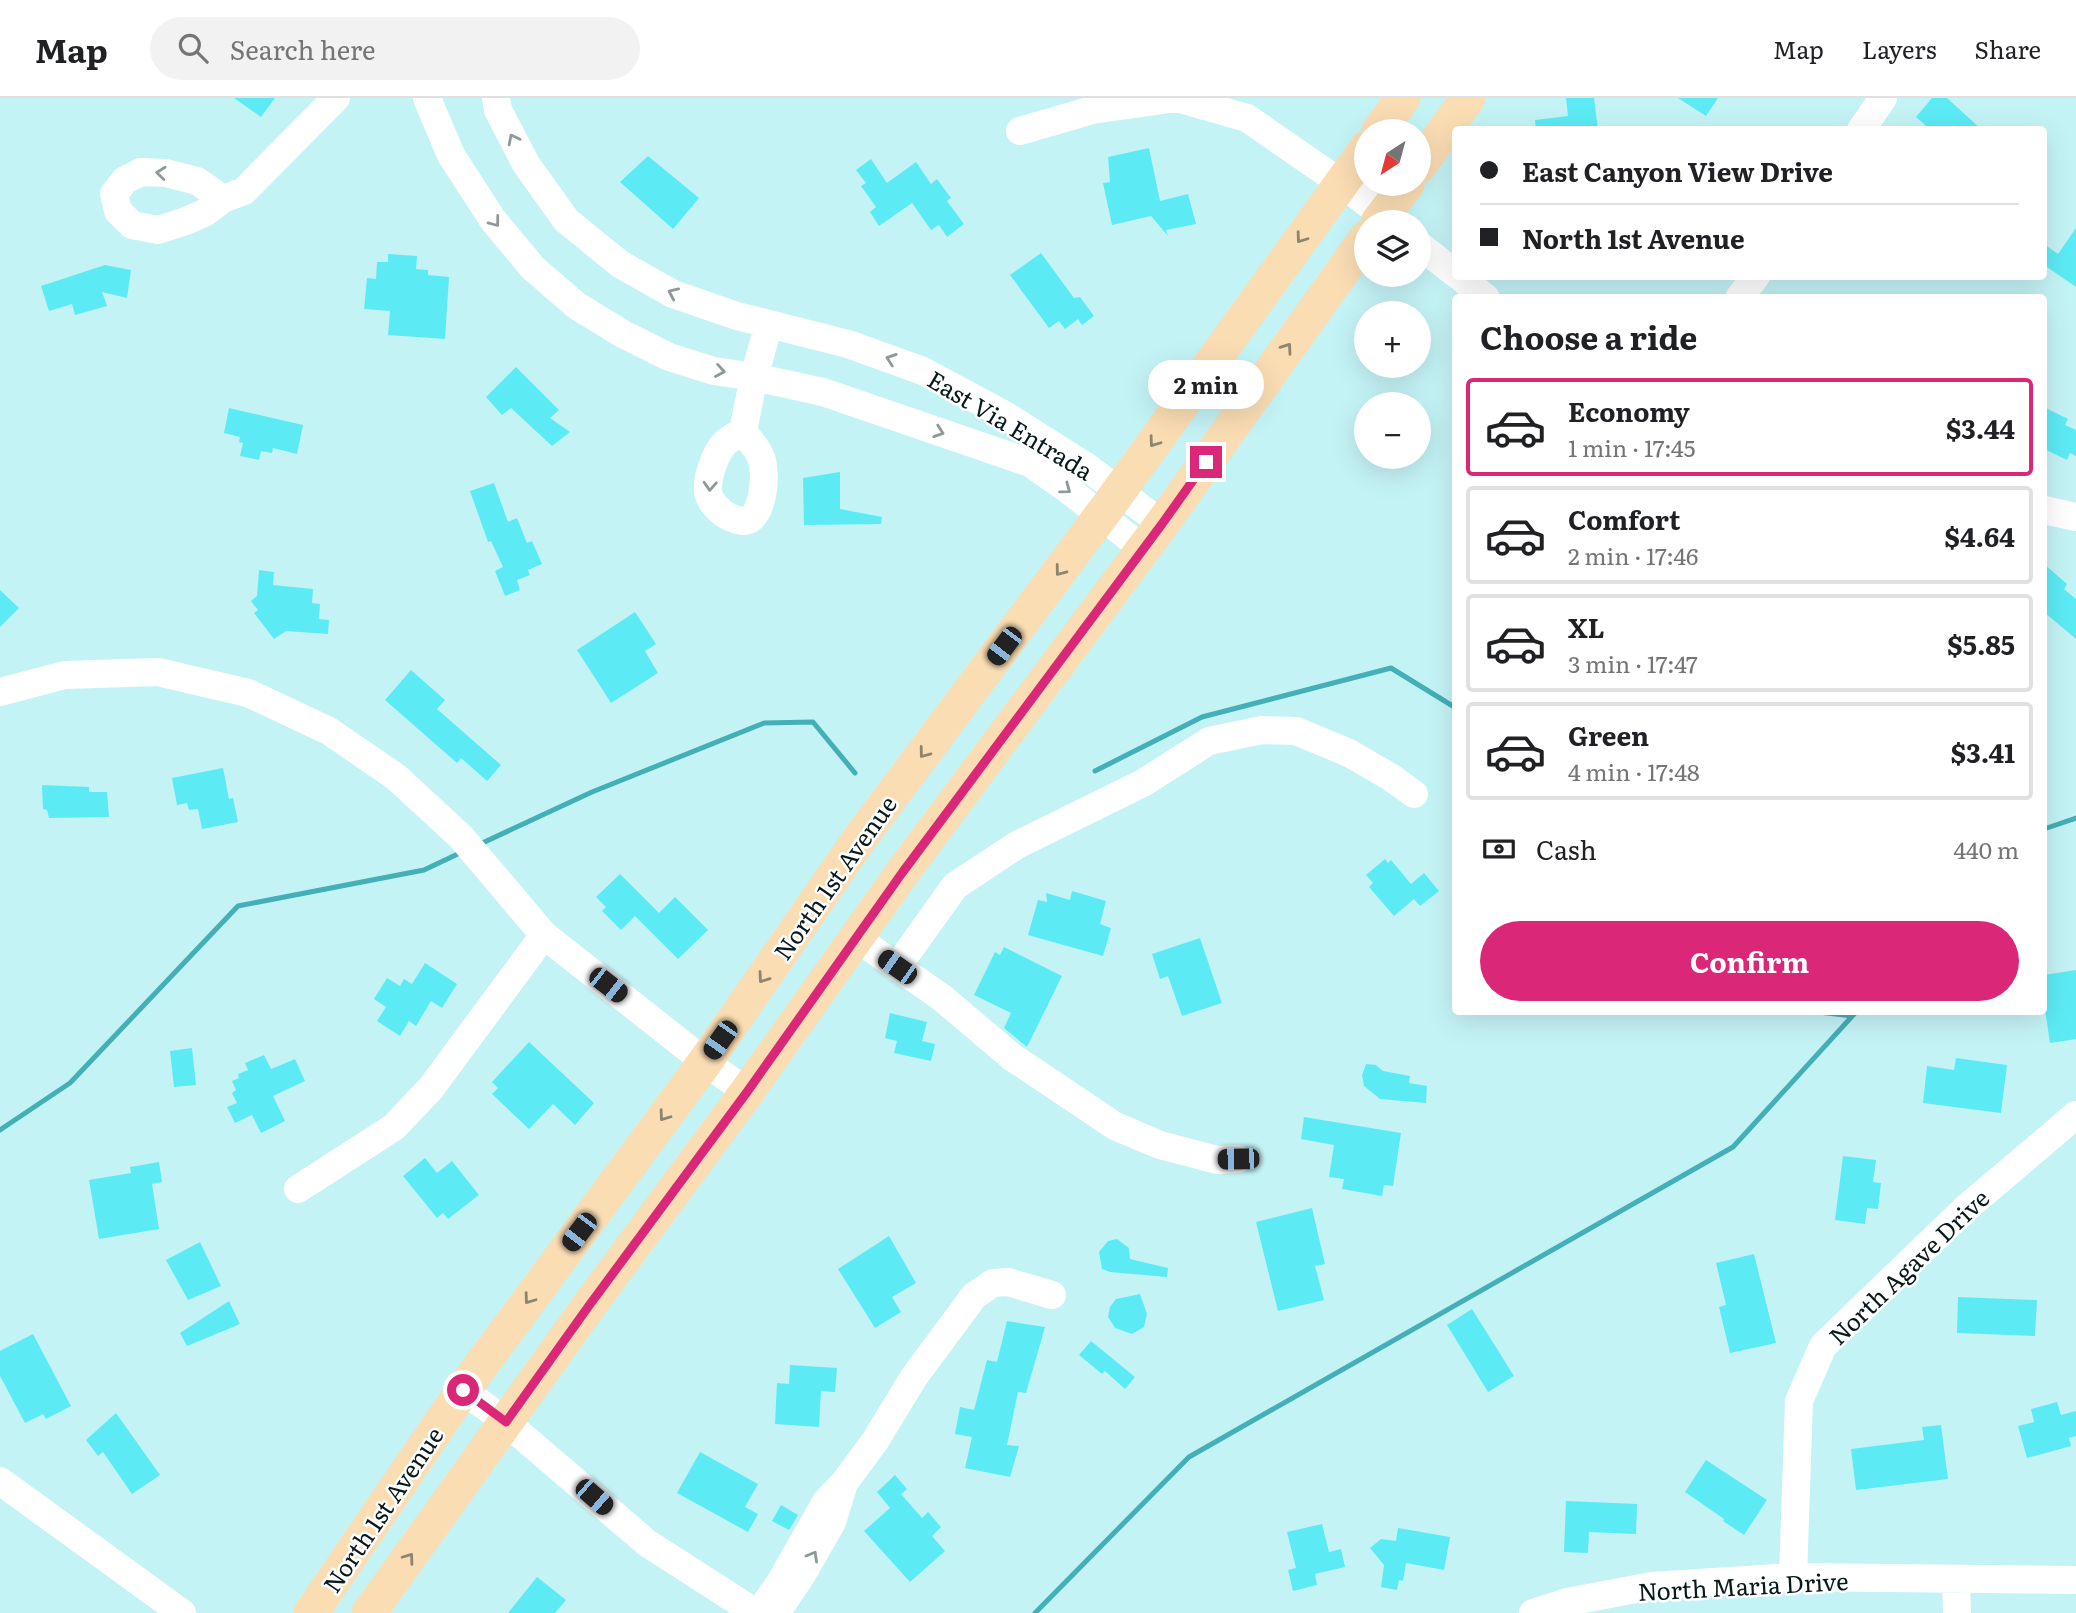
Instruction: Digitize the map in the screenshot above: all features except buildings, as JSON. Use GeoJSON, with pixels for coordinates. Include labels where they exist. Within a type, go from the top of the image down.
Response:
{"type":"FeatureCollection","features":[{"type":"Feature","properties":{"kind":"main road"},"geometry":{"type":"LineString","coordinates":[[1388,119],[1404,98]]}},
{"type":"Feature","properties":{"kind":"main road"},"geometry":{"type":"LineString","coordinates":[[1432,148],[1468,98]]}},
{"type":"Feature","properties":{"kind":"main road","name":"North 1st Avenue"},"geometry":{"type":"LineString","coordinates":[[311,1613],[463,1390],[705,1062],[858,841],[1110,503],[1354,166]]}},
{"type":"Feature","properties":{"kind":"main road","name":"North 1st Avenue"},"geometry":{"type":"LineString","coordinates":[[369,1613],[588,1307],[747,1092],[902,873],[1153,536],[1354,260]]}},
{"type":"Feature","properties":{"kind":"street"},"geometry":{"type":"LineString","coordinates":[[223,199],[244,191],[336,98]]}},
{"type":"Feature","properties":{"kind":"street","name":"East Via Entrada"},"geometry":{"type":"LineString","coordinates":[[427,98],[451,155],[493,220],[533,268],[577,306],[623,334],[669,357],[714,371],[822,392],[1030,463],[1070,491],[1110,503]]}},
{"type":"Feature","properties":{"kind":"street","name":"East Via Entrada"},"geometry":{"type":"LineString","coordinates":[[496,98],[498,110],[526,164],[566,220],[620,264],[673,294],[737,316],[848,344],[923,371],[1005,415],[1087,467],[1110,503],[1153,536]]}},
{"type":"Feature","properties":{"kind":"street"},"geometry":{"type":"LineString","coordinates":[[1020,131],[1093,110],[1177,98],[1247,118],[1341,183],[1367,210]]}},
{"type":"Feature","properties":{"kind":"street"},"geometry":{"type":"LineString","coordinates":[[1864,126],[1883,98]]}},
{"type":"Feature","properties":{"kind":"street"},"geometry":{"type":"LineString","coordinates":[[1431,254],[1452,270]]}},
{"type":"Feature","properties":{"kind":"street"},"geometry":{"type":"LineString","coordinates":[[1464,280],[1481,294]]}},
{"type":"Feature","properties":{"kind":"street"},"geometry":{"type":"LineString","coordinates":[[1742,294],[1753,280]]}},
{"type":"Feature","properties":{"kind":"street"},"geometry":{"type":"LineString","coordinates":[[743,431],[769,324]]}},
{"type":"Feature","properties":{"kind":"street"},"geometry":{"type":"LineString","coordinates":[[2047,511],[2076,517]]}},
{"type":"Feature","properties":{"kind":"street"},"geometry":{"type":"LineString","coordinates":[[0,692],[65,675],[158,672],[248,693],[329,731],[396,778],[461,837],[544,935],[747,1092]]}},
{"type":"Feature","properties":{"kind":"street"},"geometry":{"type":"LineString","coordinates":[[897,967],[955,886],[1017,845],[1143,783],[1209,741],[1262,730],[1296,731],[1349,753],[1415,794]]}},
{"type":"Feature","properties":{"kind":"street"},"geometry":{"type":"LineString","coordinates":[[298,1189],[394,1127],[431,1088],[544,935]]}},
{"type":"Feature","properties":{"kind":"street"},"geometry":{"type":"LineString","coordinates":[[856,938],[941,996],[1012,1057],[1115,1126],[1160,1145],[1217,1160],[1238,1159]]}},
{"type":"Feature","properties":{"kind":"street","name":"North Agave Drive"},"geometry":{"type":"LineString","coordinates":[[1793,1577],[1799,1401],[1823,1346],[1965,1209],[2076,1115]]}},
{"type":"Feature","properties":{"kind":"street"},"geometry":{"type":"LineString","coordinates":[[463,1390],[506,1422],[648,1544],[758,1613],[781,1581],[826,1502],[844,1483],[875,1441],[919,1370],[974,1296],[993,1283],[1008,1282],[1052,1295]]}},
{"type":"Feature","properties":{"kind":"street"},"geometry":{"type":"LineString","coordinates":[[0,1481],[182,1613]]}},
{"type":"Feature","properties":{"kind":"street"},"geometry":{"type":"LineString","coordinates":[[776,1613],[832,1522],[844,1483]]}},
{"type":"Feature","properties":{"kind":"street","name":"North Maria Drive"},"geometry":{"type":"LineString","coordinates":[[1533,1613],[1567,1602],[1652,1586],[1793,1577],[2076,1580]]}},
{"type":"Feature","properties":{"kind":"street"},"geometry":{"type":"LineString","coordinates":[[1956,1580],[1957,1613]]}},
{"type":"Feature","properties":{"kind":"waterway"},"geometry":{"type":"LineString","coordinates":[[1095,771],[1202,717],[1391,668],[1452,706]]}},
{"type":"Feature","properties":{"kind":"waterway"},"geometry":{"type":"LineString","coordinates":[[478,845],[592,792],[764,723],[813,722],[855,773]]}},
{"type":"Feature","properties":{"kind":"waterway"},"geometry":{"type":"LineString","coordinates":[[2047,828],[2076,818]]}},
{"type":"Feature","properties":{"kind":"waterway"},"geometry":{"type":"LineString","coordinates":[[0,1130],[70,1083],[238,906],[424,870],[462,852]]}},
{"type":"Feature","properties":{"kind":"waterway"},"geometry":{"type":"LineString","coordinates":[[1844,1015],[1852,1016]]}},
{"type":"Feature","properties":{"kind":"waterway"},"geometry":{"type":"LineString","coordinates":[[1035,1613],[1189,1457],[1733,1147],[1853,1015]]}},
{"type":"Feature","properties":{"kind":"route"},"geometry":{"type":"LineString","coordinates":[[463,1390],[506,1422],[747,1092],[902,873],[1206,462]]}}]}
